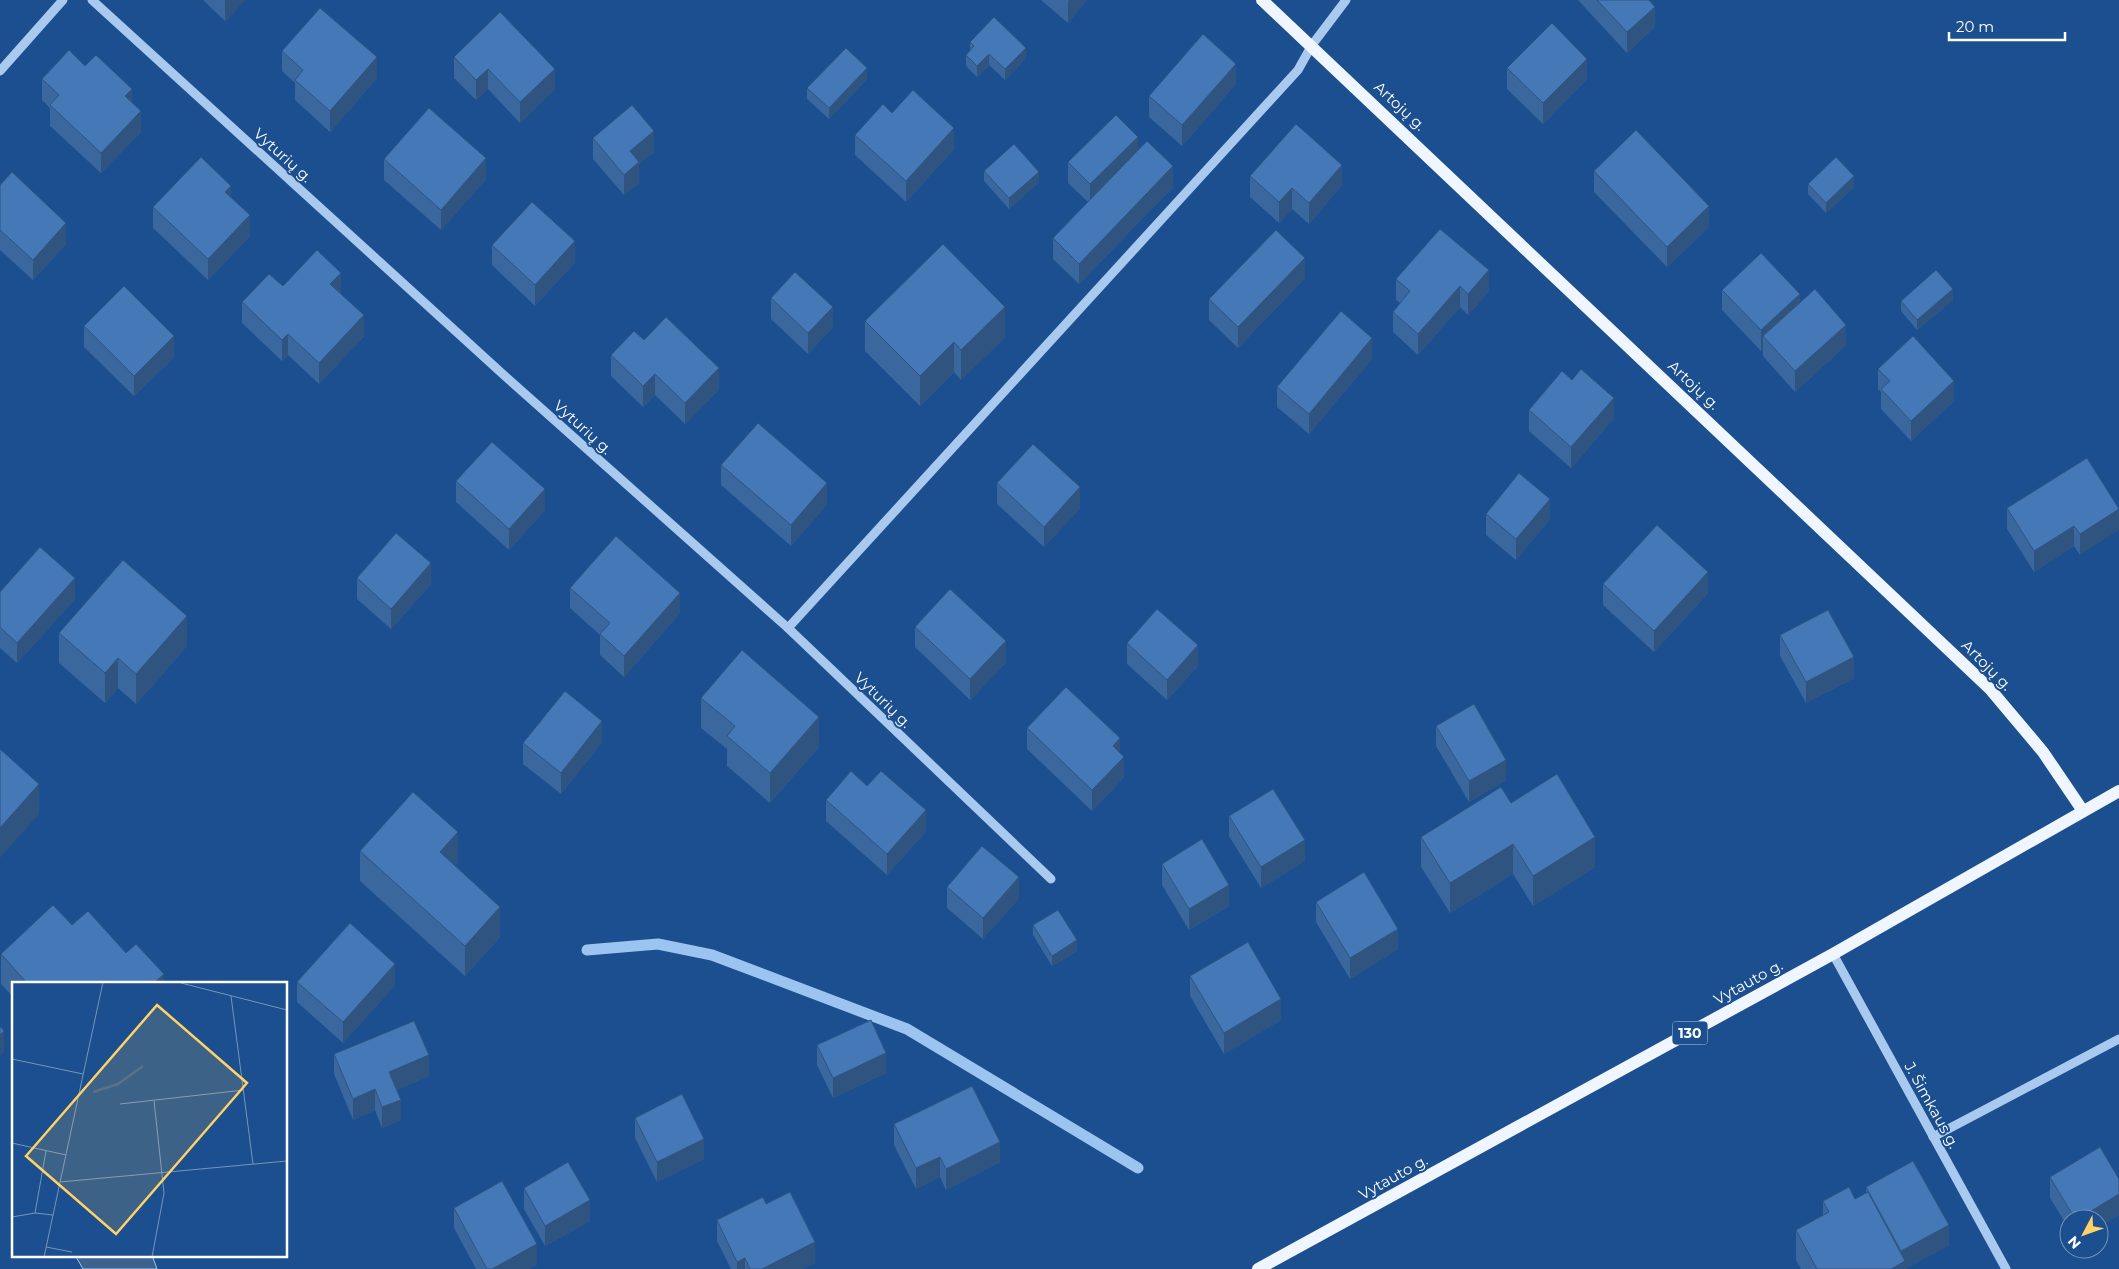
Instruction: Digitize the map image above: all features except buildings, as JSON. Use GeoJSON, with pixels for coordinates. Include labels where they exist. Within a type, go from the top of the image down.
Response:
{"type":"FeatureCollection","features":[{"type":"Feature","properties":{"kind":"main road","name":"Artojų g."},"geometry":{"type":"LineString","coordinates":[[1262,0],[1990,689],[2043,752],[2083,811]]}},
{"type":"Feature","properties":{"kind":"main road","name":"Vytauto g."},"geometry":{"type":"LineString","coordinates":[[1258,1269],[1833,954],[2119,791]]}},
{"type":"Feature","properties":{"kind":"street"},"geometry":{"type":"LineString","coordinates":[[0,72],[63,0]]}},
{"type":"Feature","properties":{"kind":"street","name":"Vyturių g."},"geometry":{"type":"LineString","coordinates":[[92,0],[506,377],[788,628],[1051,879]]}},
{"type":"Feature","properties":{"kind":"street"},"geometry":{"type":"LineString","coordinates":[[788,628],[1298,70],[1312,46],[1346,0]]}},
{"type":"Feature","properties":{"kind":"street","name":"J. Šimkaus g."},"geometry":{"type":"LineString","coordinates":[[1833,954],[2006,1269]]}},
{"type":"Feature","properties":{"kind":"street"},"geometry":{"type":"LineString","coordinates":[[1933,1137],[2119,1039]]}},
{"type":"Feature","properties":{"kind":"water"},"geometry":{"type":"Polygon","coordinates":[[[76,1256],[152,1256],[157,1269],[83,1269],[76,1256]]]}},
{"type":"Feature","properties":{"kind":"waterway"},"geometry":{"type":"LineString","coordinates":[[587,950],[658,944],[712,955],[907,1029],[1138,1168]]}}]}
